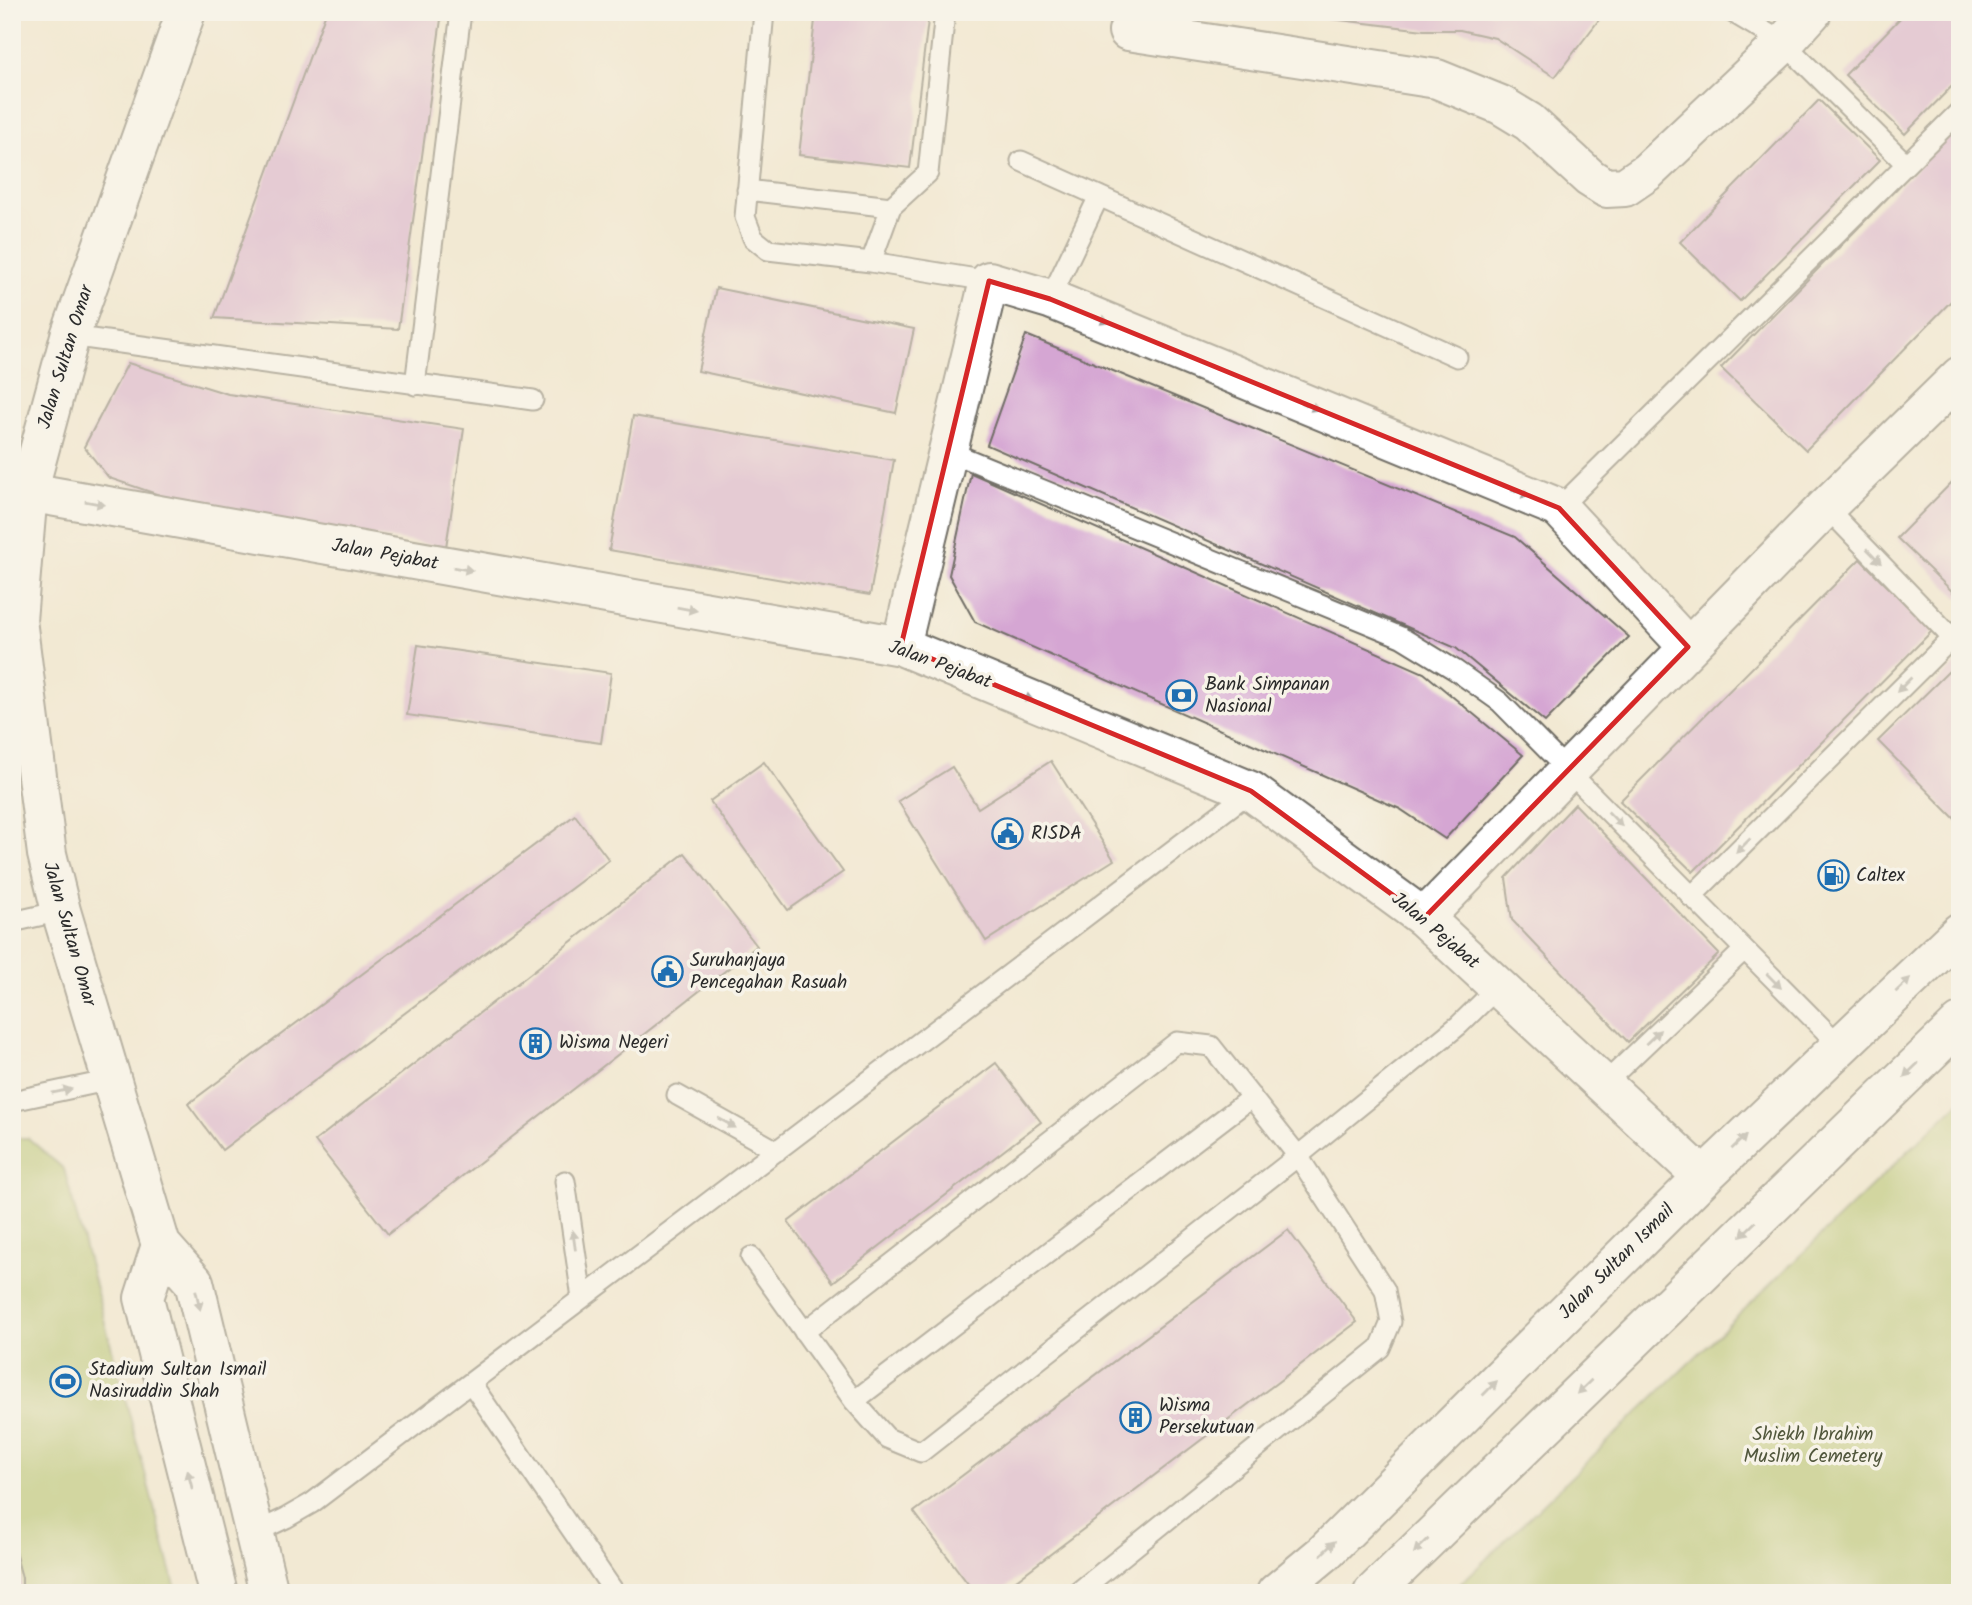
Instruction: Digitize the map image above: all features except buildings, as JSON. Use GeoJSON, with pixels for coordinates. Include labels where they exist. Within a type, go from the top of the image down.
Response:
{"type":"FeatureCollection","features":[{"type":"Feature","properties":{"kind":"street","name":"Jalan Sultan Omar"},"geometry":{"type":"LineString","coordinates":[[186,12],[70,336],[20,489],[18,620],[47,854],[61,911],[161,1245],[194,1282],[269,1593]]}},
{"type":"Feature","properties":{"kind":"street"},"geometry":{"type":"LineString","coordinates":[[1128,31],[1437,79],[1502,105],[1529,122],[1590,178],[1606,188],[1625,187],[1647,172],[1784,43],[1812,12]]}},
{"type":"Feature","properties":{"kind":"street"},"geometry":{"type":"LineString","coordinates":[[901,646],[989,281],[1050,299],[1559,508],[1688,647]]}},
{"type":"Feature","properties":{"kind":"street"},"geometry":{"type":"LineString","coordinates":[[1424,918],[1826,507],[1960,376]]}},
{"type":"Feature","properties":{"kind":"street","name":"Jalan Pejabat"},"geometry":{"type":"LineString","coordinates":[[20,489],[901,646],[1251,791],[1424,918],[1703,1177]]}},
{"type":"Feature","properties":{"kind":"street","name":"Jalan Sultan Ismail"},"geometry":{"type":"LineString","coordinates":[[1276,1593],[1324,1553],[1703,1177],[1960,932]]}},
{"type":"Feature","properties":{"kind":"street"},"geometry":{"type":"LineString","coordinates":[[1373,1593],[1960,1023]]}},
{"type":"Feature","properties":{"kind":"street"},"geometry":{"type":"LineString","coordinates":[[161,1245],[144,1298],[218,1593]]}},
{"type":"Feature","properties":{"kind":"street"},"geometry":{"type":"LineString","coordinates":[[207,1546],[254,1533]]}},
{"type":"Feature","properties":{"kind":"lane"},"geometry":{"type":"LineString","coordinates":[[415,385],[461,12]]}},
{"type":"Feature","properties":{"kind":"lane"},"geometry":{"type":"LineString","coordinates":[[764,12],[745,217],[753,238],[768,250],[872,262],[989,281]]}},
{"type":"Feature","properties":{"kind":"lane"},"geometry":{"type":"LineString","coordinates":[[872,262],[891,207],[928,173],[944,12]]}},
{"type":"Feature","properties":{"kind":"lane"},"geometry":{"type":"LineString","coordinates":[[1732,12],[1784,43],[1906,164]]}},
{"type":"Feature","properties":{"kind":"lane"},"geometry":{"type":"LineString","coordinates":[[1559,508],[1960,111]]}},
{"type":"Feature","properties":{"kind":"lane"},"geometry":{"type":"LineString","coordinates":[[1021,162],[1457,357]]}},
{"type":"Feature","properties":{"kind":"lane"},"geometry":{"type":"LineString","coordinates":[[747,190],[891,207]]}},
{"type":"Feature","properties":{"kind":"lane"},"geometry":{"type":"LineString","coordinates":[[1050,299],[1099,196]]}},
{"type":"Feature","properties":{"kind":"lane"},"geometry":{"type":"LineString","coordinates":[[70,336],[533,400]]}},
{"type":"Feature","properties":{"kind":"lane"},"geometry":{"type":"LineString","coordinates":[[948,451],[1401,637],[1455,670],[1500,702],[1840,1046]]}},
{"type":"Feature","properties":{"kind":"lane"},"geometry":{"type":"LineString","coordinates":[[1691,897],[1957,637],[1826,507]]}},
{"type":"Feature","properties":{"kind":"lane"},"geometry":{"type":"LineString","coordinates":[[254,1533],[312,1503],[1251,791]]}},
{"type":"Feature","properties":{"kind":"lane"},"geometry":{"type":"LineString","coordinates":[[12,922],[61,911]]}},
{"type":"Feature","properties":{"kind":"lane"},"geometry":{"type":"LineString","coordinates":[[1604,1084],[1744,950]]}},
{"type":"Feature","properties":{"kind":"lane"},"geometry":{"type":"LineString","coordinates":[[751,1257],[854,1401],[887,1438],[921,1452],[1298,1156],[1458,1025],[1499,986]]}},
{"type":"Feature","properties":{"kind":"lane"},"geometry":{"type":"LineString","coordinates":[[804,1332],[1177,1042],[1211,1046],[1298,1156],[1385,1290],[1391,1322],[1380,1349],[1077,1593]]}},
{"type":"Feature","properties":{"kind":"lane"},"geometry":{"type":"LineString","coordinates":[[12,1101],[111,1080]]}},
{"type":"Feature","properties":{"kind":"lane"},"geometry":{"type":"LineString","coordinates":[[677,1095],[777,1151]]}},
{"type":"Feature","properties":{"kind":"lane"},"geometry":{"type":"LineString","coordinates":[[854,1401],[1252,1097]]}},
{"type":"Feature","properties":{"kind":"lane"},"geometry":{"type":"LineString","coordinates":[[565,1181],[582,1298]]}},
{"type":"Feature","properties":{"kind":"lane"},"geometry":{"type":"LineString","coordinates":[[471,1383],[615,1593]]}},
{"type":"Feature","properties":{"kind":"highlighted area"},"geometry":{"type":"Polygon","coordinates":[[[989,281],[1050,299],[1559,508],[1688,647],[1424,918],[1251,791],[901,646],[989,281]]]}},
{"type":"Feature","properties":{"kind":"green space","name":"Shiekh Ibrahim Muslim Cemetery"},"geometry":{"type":"Polygon","coordinates":[[[1960,1101],[1960,1593],[1451,1593],[1960,1101]]]}},
{"type":"Feature","properties":{"kind":"green space","name":"Stadium Sultan Ismail Nasiruddin Shah"},"geometry":{"type":"Polygon","coordinates":[[[12,1138],[28,1138],[64,1169],[177,1593],[12,1593],[12,1138]]]}},
{"type":"Feature","properties":{"kind":"place","name":"Bank Simpanan Nasional"},"geometry":{"type":"Point","coordinates":[1182,696]}},
{"type":"Feature","properties":{"kind":"place","name":"RISDA"},"geometry":{"type":"Point","coordinates":[1008,834]}},
{"type":"Feature","properties":{"kind":"place","name":"Caltex"},"geometry":{"type":"Point","coordinates":[1833,876]}},
{"type":"Feature","properties":{"kind":"place","name":"Suruhanjaya Pencegahan Rasuah"},"geometry":{"type":"Point","coordinates":[667,972]}},
{"type":"Feature","properties":{"kind":"place","name":"Wisma Negeri"},"geometry":{"type":"Point","coordinates":[536,1043]}},
{"type":"Feature","properties":{"kind":"place","name":"Stadium Sultan Ismail Nasiruddin Shah"},"geometry":{"type":"Point","coordinates":[66,1381]}},
{"type":"Feature","properties":{"kind":"place","name":"Wisma Persekutuan"},"geometry":{"type":"Point","coordinates":[1136,1417]}}]}
